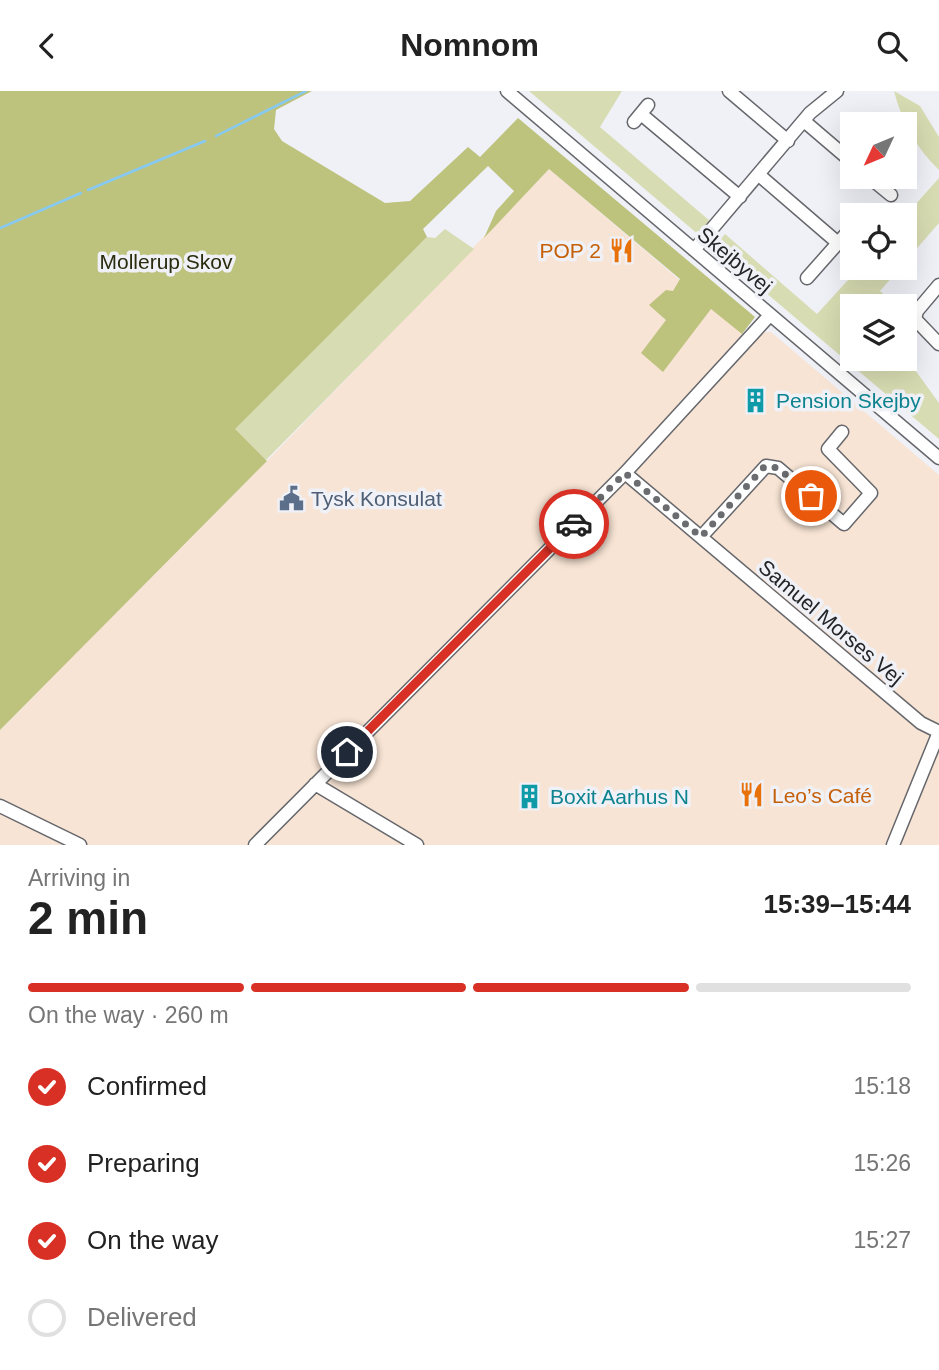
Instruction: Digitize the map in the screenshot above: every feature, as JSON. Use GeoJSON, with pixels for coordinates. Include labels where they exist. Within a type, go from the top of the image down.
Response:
{"type":"FeatureCollection","features":[{"type":"Feature","properties":{"kind":"street","name":"Skejbyvej"},"geometry":{"type":"LineString","coordinates":[[506,91],[939,459]]}},
{"type":"Feature","properties":{"kind":"street"},"geometry":{"type":"LineString","coordinates":[[729,91],[788,141]]}},
{"type":"Feature","properties":{"kind":"street"},"geometry":{"type":"LineString","coordinates":[[694,250],[832,92]]}},
{"type":"Feature","properties":{"kind":"street"},"geometry":{"type":"LineString","coordinates":[[641,114],[740,197]]}},
{"type":"Feature","properties":{"kind":"street"},"geometry":{"type":"LineString","coordinates":[[804,121],[840,152]]}},
{"type":"Feature","properties":{"kind":"street"},"geometry":{"type":"LineString","coordinates":[[759,175],[842,238],[807,278]]}},
{"type":"Feature","properties":{"kind":"street"},"geometry":{"type":"LineString","coordinates":[[884,189],[891,195]]}},
{"type":"Feature","properties":{"kind":"street"},"geometry":{"type":"LineString","coordinates":[[939,285],[917,311],[915,320],[939,344]]}},
{"type":"Feature","properties":{"kind":"street"},"geometry":{"type":"LineString","coordinates":[[254,845],[625,473],[770,315]]}},
{"type":"Feature","properties":{"kind":"street"},"geometry":{"type":"LineString","coordinates":[[701,537],[765,466],[778,468],[844,524],[871,493],[828,449],[842,432]]}},
{"type":"Feature","properties":{"kind":"street","name":"Samuel Morses Vej"},"geometry":{"type":"LineString","coordinates":[[625,473],[920,723],[939,732]]}},
{"type":"Feature","properties":{"kind":"street"},"geometry":{"type":"LineString","coordinates":[[893,845],[939,732]]}},
{"type":"Feature","properties":{"kind":"street"},"geometry":{"type":"LineString","coordinates":[[315,784],[417,845]]}},
{"type":"Feature","properties":{"kind":"street"},"geometry":{"type":"LineString","coordinates":[[0,806],[80,845]]}},
{"type":"Feature","properties":{"kind":"shaded area"},"geometry":{"type":"Polygon","coordinates":[[[549,169],[742,333],[771,332],[939,475],[939,845],[0,845],[0,730],[267,461],[549,169]]]}},
{"type":"Feature","properties":{"kind":"green space","name":"Mollerup Skov"},"geometry":{"type":"Polygon","coordinates":[[[0,91],[312,91],[276,110],[274,129],[282,141],[385,203],[410,201],[468,147],[480,157],[518,118],[755,317],[742,334],[711,309],[663,372],[641,353],[666,320],[649,305],[666,290],[673,291],[680,279],[549,169],[484,238],[496,211],[514,191],[488,166],[423,229],[427,237],[235,429],[267,461],[0,730],[0,91]]]}},
{"type":"Feature","properties":{"kind":"green space"},"geometry":{"type":"Polygon","coordinates":[[[529,91],[622,91],[600,127],[710,221],[699,235],[529,91]]]}},
{"type":"Feature","properties":{"kind":"green space"},"geometry":{"type":"Polygon","coordinates":[[[894,91],[920,106],[939,137],[939,170],[917,144],[917,112],[901,112],[894,91]]]}},
{"type":"Feature","properties":{"kind":"green space"},"geometry":{"type":"Polygon","coordinates":[[[939,178],[939,223],[917,248],[917,203],[939,178]]]}},
{"type":"Feature","properties":{"kind":"green space"},"geometry":{"type":"Polygon","coordinates":[[[445,229],[474,249],[266,460],[234,429],[427,237],[435,238],[445,229]]]}},
{"type":"Feature","properties":{"kind":"green space"},"geometry":{"type":"Polygon","coordinates":[[[725,234],[817,314],[848,280],[890,280],[880,291],[883,294],[840,294],[840,355],[713,248],[725,234]]]}},
{"type":"Feature","properties":{"kind":"green space"},"geometry":{"type":"Polygon","coordinates":[[[859,371],[916,371],[939,403],[939,439],[859,371]]]}},
{"type":"Feature","properties":{"kind":"waterway"},"geometry":{"type":"LineString","coordinates":[[216,136],[306,91]]}},
{"type":"Feature","properties":{"kind":"waterway"},"geometry":{"type":"LineString","coordinates":[[88,190],[205,141]]}},
{"type":"Feature","properties":{"kind":"waterway"},"geometry":{"type":"LineString","coordinates":[[0,228],[81,193]]}},
{"type":"Feature","properties":{"kind":"way so far"},"geometry":{"type":"LineString","coordinates":[[574,524],[625,473],[701,537],[765,466],[778,468],[811,496]]}},
{"type":"Feature","properties":{"kind":"place","name":"POP 2"},"geometry":{"type":"Point","coordinates":[621,250]}},
{"type":"Feature","properties":{"kind":"place","name":"Pension Skejby"},"geometry":{"type":"Point","coordinates":[756,400]}},
{"type":"Feature","properties":{"kind":"place","name":"Tysk Konsulat"},"geometry":{"type":"Point","coordinates":[291,498]}},
{"type":"Feature","properties":{"kind":"place","name":"Leo’s Café"},"geometry":{"type":"Point","coordinates":[752,795]}},
{"type":"Feature","properties":{"kind":"place","name":"Boxit Aarhus N"},"geometry":{"type":"Point","coordinates":[530,796]}},
{"type":"Feature","properties":{"kind":"route"},"geometry":{"type":"LineString","coordinates":[[347,752],[574,524]]}}]}
